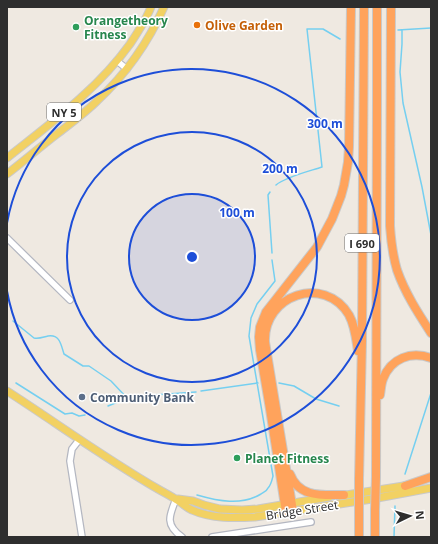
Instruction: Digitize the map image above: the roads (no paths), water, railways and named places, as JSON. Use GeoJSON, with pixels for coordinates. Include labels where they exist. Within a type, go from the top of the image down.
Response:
{"type":"FeatureCollection","features":[{"type":"Feature","properties":{"kind":"highway"},"geometry":{"type":"LineString","coordinates":[[289,508],[260,350],[260,328],[266,312],[317,246],[334,214],[342,190],[348,162],[349,147],[351,7]]}},
{"type":"Feature","properties":{"kind":"highway"},"geometry":{"type":"LineString","coordinates":[[360,7],[364,35]]}},
{"type":"Feature","properties":{"kind":"highway","name":"I 690"},"geometry":{"type":"LineString","coordinates":[[359,537],[364,7]]}},
{"type":"Feature","properties":{"kind":"highway","name":"I 690"},"geometry":{"type":"LineString","coordinates":[[375,537],[377,7]]}},
{"type":"Feature","properties":{"kind":"highway"},"geometry":{"type":"LineString","coordinates":[[377,99],[381,7]]}},
{"type":"Feature","properties":{"kind":"highway"},"geometry":{"type":"LineString","coordinates":[[391,7],[391,239],[397,270],[406,292],[431,334]]}},
{"type":"Feature","properties":{"kind":"highway"},"geometry":{"type":"LineString","coordinates":[[289,508],[285,462],[265,342],[266,329],[270,317],[284,302],[291,298],[306,294],[325,296],[337,302],[345,310],[354,326],[361,374]]}},
{"type":"Feature","properties":{"kind":"highway"},"geometry":{"type":"LineString","coordinates":[[376,415],[382,381],[393,364],[405,357],[410,356],[421,355],[431,358]]}},
{"type":"Feature","properties":{"kind":"highway"},"geometry":{"type":"LineString","coordinates":[[285,462],[292,481],[301,489],[313,494],[344,495]]}},
{"type":"Feature","properties":{"kind":"highway"},"geometry":{"type":"LineString","coordinates":[[405,486],[431,477]]}},
{"type":"Feature","properties":{"kind":"main road","name":"NY 5"},"geometry":{"type":"LineString","coordinates":[[7,158],[93,87],[117,61],[136,35],[151,7]]}},
{"type":"Feature","properties":{"kind":"main road","name":"NY 5"},"geometry":{"type":"LineString","coordinates":[[7,174],[97,101],[118,79],[144,45],[156,25],[164,7]]}},
{"type":"Feature","properties":{"kind":"main road","name":"Bridge Street"},"geometry":{"type":"LineString","coordinates":[[7,391],[136,476],[176,499],[194,501],[220,509],[230,510],[289,508],[431,488]]}},
{"type":"Feature","properties":{"kind":"main road","name":"Bridge Street"},"geometry":{"type":"LineString","coordinates":[[289,508],[344,495],[431,482]]}},
{"type":"Feature","properties":{"kind":"street"},"geometry":{"type":"LineString","coordinates":[[117,61],[127,68]]}},
{"type":"Feature","properties":{"kind":"street"},"geometry":{"type":"LineString","coordinates":[[7,238],[70,300]]}},
{"type":"Feature","properties":{"kind":"street"},"geometry":{"type":"LineString","coordinates":[[80,440],[72,449],[70,461],[82,537]]}},
{"type":"Feature","properties":{"kind":"street"},"geometry":{"type":"LineString","coordinates":[[176,499],[169,518],[173,529],[182,537]]}},
{"type":"Feature","properties":{"kind":"street"},"geometry":{"type":"LineString","coordinates":[[212,537],[311,522]]}},
{"type":"Feature","properties":{"kind":"waterway"},"geometry":{"type":"LineString","coordinates":[[398,30],[431,28]]}},
{"type":"Feature","properties":{"kind":"waterway"},"geometry":{"type":"LineString","coordinates":[[276,185],[291,177],[322,167],[307,29],[323,29],[340,39]]}},
{"type":"Feature","properties":{"kind":"waterway"},"geometry":{"type":"LineString","coordinates":[[402,30],[400,72],[403,103],[431,235]]}},
{"type":"Feature","properties":{"kind":"waterway"},"geometry":{"type":"LineString","coordinates":[[270,192],[268,195],[272,253]]}},
{"type":"Feature","properties":{"kind":"waterway"},"geometry":{"type":"LineString","coordinates":[[197,495],[229,501],[246,500],[253,498],[267,490],[272,481],[273,476],[249,336],[251,318],[257,304],[275,281],[272,260]]}},
{"type":"Feature","properties":{"kind":"waterway"},"geometry":{"type":"LineString","coordinates":[[13,321],[34,338],[48,336],[58,338],[64,354],[83,366],[89,366],[111,381],[127,398]]}},
{"type":"Feature","properties":{"kind":"waterway"},"geometry":{"type":"LineString","coordinates":[[16,383],[65,414],[72,413],[79,416],[85,415]]}},
{"type":"Feature","properties":{"kind":"waterway"},"geometry":{"type":"LineString","coordinates":[[201,391],[258,383]]}},
{"type":"Feature","properties":{"kind":"waterway"},"geometry":{"type":"LineString","coordinates":[[279,383],[294,386],[316,399],[339,406]]}},
{"type":"Feature","properties":{"kind":"waterway"},"geometry":{"type":"LineString","coordinates":[[108,406],[125,399],[153,395],[196,392]]}},
{"type":"Feature","properties":{"kind":"waterway"},"geometry":{"type":"LineString","coordinates":[[405,474],[431,393]]}},
{"type":"Feature","properties":{"kind":"waterway"},"geometry":{"type":"LineString","coordinates":[[394,537],[395,506]]}},
{"type":"Feature","properties":{"kind":"place","name":"Olive Garden"},"geometry":{"type":"Point","coordinates":[197,25]}},
{"type":"Feature","properties":{"kind":"place","name":"Orangetheory Fitness"},"geometry":{"type":"Point","coordinates":[76,27]}},
{"type":"Feature","properties":{"kind":"place","name":"Community Bank"},"geometry":{"type":"Point","coordinates":[82,397]}},
{"type":"Feature","properties":{"kind":"place","name":"Planet Fitness"},"geometry":{"type":"Point","coordinates":[237,458]}}]}
